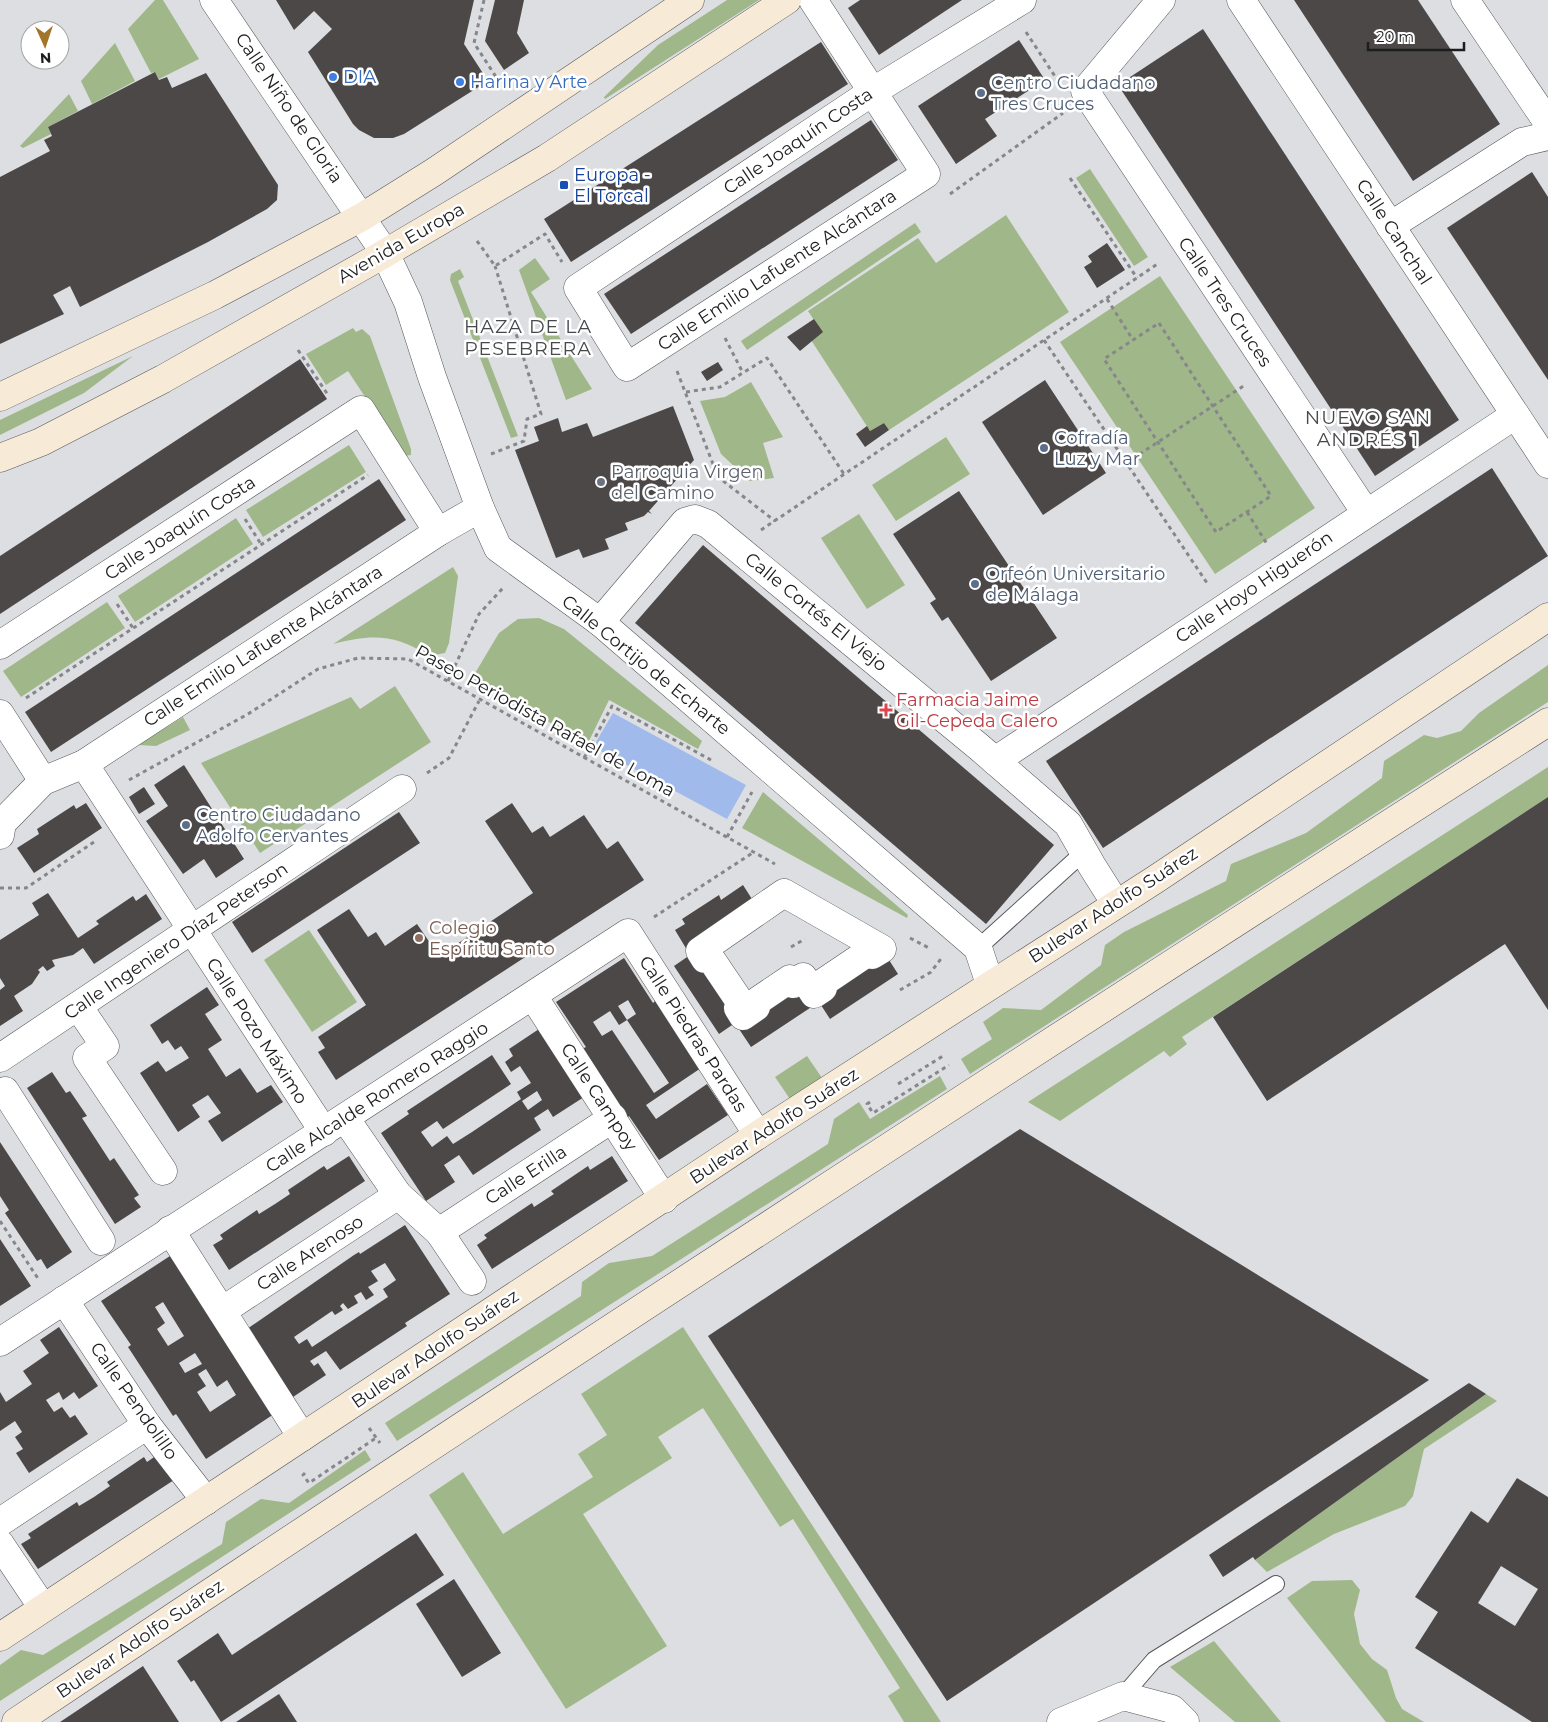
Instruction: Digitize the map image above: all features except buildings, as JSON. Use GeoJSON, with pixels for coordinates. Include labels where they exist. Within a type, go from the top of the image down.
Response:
{"type":"FeatureCollection","features":[{"type":"Feature","properties":{"kind":"street","name":"Calle Niño de Gloria"},"geometry":{"type":"LineString","coordinates":[[214,0],[385,253]]}},
{"type":"Feature","properties":{"kind":"street"},"geometry":{"type":"LineString","coordinates":[[0,397],[215,295],[362,217],[434,172],[690,0]]}},
{"type":"Feature","properties":{"kind":"street","name":"Avenida Europa"},"geometry":{"type":"LineString","coordinates":[[0,458],[41,442],[163,379],[385,253],[547,158],[787,0]]}},
{"type":"Feature","properties":{"kind":"street"},"geometry":{"type":"LineString","coordinates":[[813,0],[926,174]]}},
{"type":"Feature","properties":{"kind":"street"},"geometry":{"type":"LineString","coordinates":[[1070,94],[1161,0]]}},
{"type":"Feature","properties":{"kind":"street","name":"Calle Canchal"},"geometry":{"type":"LineString","coordinates":[[1241,0],[1548,464]]}},
{"type":"Feature","properties":{"kind":"street"},"geometry":{"type":"LineString","coordinates":[[1465,0],[1548,123]]}},
{"type":"Feature","properties":{"kind":"street","name":"Calle Joaquín Costa"},"geometry":{"type":"LineString","coordinates":[[578,288],[872,92],[1016,4]]}},
{"type":"Feature","properties":{"kind":"street","name":"Calle Tres Cruces"},"geometry":{"type":"LineString","coordinates":[[1070,94],[1270,369],[1366,513]]}},
{"type":"Feature","properties":{"kind":"street"},"geometry":{"type":"LineString","coordinates":[[1390,226],[1522,142],[1548,136]]}},
{"type":"Feature","properties":{"kind":"street","name":"Calle Emilio Lafuente Alcántara"},"geometry":{"type":"LineString","coordinates":[[578,288],[627,367],[926,174]]}},
{"type":"Feature","properties":{"kind":"street","name":"Calle Cortijo de Echarte"},"geometry":{"type":"LineString","coordinates":[[385,253],[408,302],[432,377],[480,508],[498,548],[600,622],[978,948]]}},
{"type":"Feature","properties":{"kind":"street"},"geometry":{"type":"LineString","coordinates":[[353,415],[392,460],[438,532]]}},
{"type":"Feature","properties":{"kind":"street","name":"Calle Joaquín Costa"},"geometry":{"type":"LineString","coordinates":[[0,645],[353,415]]}},
{"type":"Feature","properties":{"kind":"street","name":"Calle Hoyo Higuerón"},"geometry":{"type":"LineString","coordinates":[[995,760],[1515,415]]}},
{"type":"Feature","properties":{"kind":"street","name":"Calle Emilio Lafuente Alcántara"},"geometry":{"type":"LineString","coordinates":[[43,781],[84,764],[438,532],[480,508]]}},
{"type":"Feature","properties":{"kind":"street","name":"Calle Cortés El Viejo"},"geometry":{"type":"LineString","coordinates":[[600,622],[686,522],[695,519],[708,524],[995,760],[1068,824],[1116,904]]}},
{"type":"Feature","properties":{"kind":"street","name":"Bulevar Adolfo Suárez"},"geometry":{"type":"LineString","coordinates":[[0,1636],[664,1199],[758,1135],[1116,904],[1548,617]]}},
{"type":"Feature","properties":{"kind":"street"},"geometry":{"type":"LineString","coordinates":[[0,714],[43,781],[2,823],[0,835]]}},
{"type":"Feature","properties":{"kind":"street","name":"Bulevar Adolfo Suárez"},"geometry":{"type":"LineString","coordinates":[[16,1722],[395,1468],[951,1105],[1548,722]]}},
{"type":"Feature","properties":{"kind":"street","name":"Calle Pozo Máximo"},"geometry":{"type":"LineString","coordinates":[[84,764],[191,931],[335,1125],[398,1195],[440,1232],[472,1281]]}},
{"type":"Feature","properties":{"kind":"street","name":"Calle Ingeniero Díaz Peterson"},"geometry":{"type":"LineString","coordinates":[[0,1058],[402,790]]}},
{"type":"Feature","properties":{"kind":"street"},"geometry":{"type":"LineString","coordinates":[[784,893],[833,921],[882,949],[872,955],[870,951],[853,962],[821,984],[823,988],[814,994],[803,977],[793,984],[790,979],[753,1004],[756,1007],[743,1016],[738,1008],[742,1006],[709,956],[705,959],[700,950],[784,893]]}},
{"type":"Feature","properties":{"kind":"street","name":"Calle Alcalde Romero Raggio"},"geometry":{"type":"LineString","coordinates":[[0,1342],[628,934]]}},
{"type":"Feature","properties":{"kind":"street","name":"Calle Piedras Pardas"},"geometry":{"type":"LineString","coordinates":[[628,934],[758,1135]]}},
{"type":"Feature","properties":{"kind":"street"},"geometry":{"type":"LineString","coordinates":[[978,948],[990,984]]}},
{"type":"Feature","properties":{"kind":"street","name":"Calle Campoy"},"geometry":{"type":"LineString","coordinates":[[533,996],[664,1199]]}},
{"type":"Feature","properties":{"kind":"street"},"geometry":{"type":"LineString","coordinates":[[78,1006],[105,1046],[87,1058],[163,1171]]}},
{"type":"Feature","properties":{"kind":"street"},"geometry":{"type":"LineString","coordinates":[[5,1091],[101,1241]]}},
{"type":"Feature","properties":{"kind":"street","name":"Calle Erilla"},"geometry":{"type":"LineString","coordinates":[[440,1232],[613,1118]]}},
{"type":"Feature","properties":{"kind":"street","name":"Calle Arenoso"},"geometry":{"type":"LineString","coordinates":[[222,1311],[398,1195]]}},
{"type":"Feature","properties":{"kind":"street"},"geometry":{"type":"LineString","coordinates":[[170,1230],[302,1437]]}},
{"type":"Feature","properties":{"kind":"street","name":"Calle Pendolillo"},"geometry":{"type":"LineString","coordinates":[[61,1302],[147,1425],[206,1501]]}},
{"type":"Feature","properties":{"kind":"street"},"geometry":{"type":"LineString","coordinates":[[0,1522],[147,1425]]}},
{"type":"Feature","properties":{"kind":"street"},"geometry":{"type":"LineString","coordinates":[[0,1544],[43,1608]]}},
{"type":"Feature","properties":{"kind":"street"},"geometry":{"type":"LineString","coordinates":[[1061,1722],[1123,1696],[1172,1709],[1186,1722]]}},
{"type":"Feature","properties":{"kind":"lane"},"geometry":{"type":"LineString","coordinates":[[978,948],[1084,852]]}},
{"type":"Feature","properties":{"kind":"lane"},"geometry":{"type":"LineString","coordinates":[[1123,1696],[1154,1660],[1276,1584]]}},
{"type":"Feature","properties":{"kind":"path"},"geometry":{"type":"LineString","coordinates":[[484,0],[474,43],[500,83]]}},
{"type":"Feature","properties":{"kind":"path"},"geometry":{"type":"LineString","coordinates":[[926,174],[942,200],[1063,114],[1070,94],[1016,4]]}},
{"type":"Feature","properties":{"kind":"path"},"geometry":{"type":"LineString","coordinates":[[1070,178],[1137,278]]}},
{"type":"Feature","properties":{"kind":"path"},"geometry":{"type":"LineString","coordinates":[[495,266],[544,234],[578,288]]}},
{"type":"Feature","properties":{"kind":"path"},"geometry":{"type":"LineString","coordinates":[[477,241],[495,266],[541,414],[527,419],[524,441],[513,445]]}},
{"type":"Feature","properties":{"kind":"path"},"geometry":{"type":"LineString","coordinates":[[736,547],[1159,264]]}},
{"type":"Feature","properties":{"kind":"path"},"geometry":{"type":"LineString","coordinates":[[1107,299],[1133,340]]}},
{"type":"Feature","properties":{"kind":"path"},"geometry":{"type":"LineString","coordinates":[[711,313],[744,373]]}},
{"type":"Feature","properties":{"kind":"path"},"geometry":{"type":"LineString","coordinates":[[1159,323],[1271,496],[1216,532],[1104,359],[1133,340],[1159,323]]}},
{"type":"Feature","properties":{"kind":"path"},"geometry":{"type":"LineString","coordinates":[[1044,340],[1209,586]]}},
{"type":"Feature","properties":{"kind":"path"},"geometry":{"type":"LineString","coordinates":[[665,342],[718,477],[775,521]]}},
{"type":"Feature","properties":{"kind":"path"},"geometry":{"type":"LineString","coordinates":[[298,350],[353,415]]}},
{"type":"Feature","properties":{"kind":"path"},"geometry":{"type":"LineString","coordinates":[[686,392],[720,387],[767,358],[844,474]]}},
{"type":"Feature","properties":{"kind":"path"},"geometry":{"type":"LineString","coordinates":[[1126,463],[1270,369]]}},
{"type":"Feature","properties":{"kind":"path"},"geometry":{"type":"LineString","coordinates":[[0,714],[392,460]]}},
{"type":"Feature","properties":{"kind":"path"},"geometry":{"type":"LineString","coordinates":[[1247,512],[1268,547]]}},
{"type":"Feature","properties":{"kind":"path"},"geometry":{"type":"LineString","coordinates":[[448,681],[479,614],[522,567]]}},
{"type":"Feature","properties":{"kind":"path","name":"Paseo Periodista Rafael de Loma"},"geometry":{"type":"LineString","coordinates":[[102,794],[248,714],[318,669],[358,658],[408,659],[778,865]]}},
{"type":"Feature","properties":{"kind":"path"},"geometry":{"type":"LineString","coordinates":[[402,790],[450,758],[479,700]]}},
{"type":"Feature","properties":{"kind":"path"},"geometry":{"type":"LineString","coordinates":[[584,758],[612,706],[713,762]]}},
{"type":"Feature","properties":{"kind":"path"},"geometry":{"type":"LineString","coordinates":[[727,837],[742,811]]}},
{"type":"Feature","properties":{"kind":"path"},"geometry":{"type":"LineString","coordinates":[[0,888],[26,888],[121,824]]}},
{"type":"Feature","properties":{"kind":"path"},"geometry":{"type":"LineString","coordinates":[[628,934],[754,852]]}},
{"type":"Feature","properties":{"kind":"path"},"geometry":{"type":"LineString","coordinates":[[787,950],[833,921]]}},
{"type":"Feature","properties":{"kind":"path"},"geometry":{"type":"LineString","coordinates":[[900,990],[931,972],[943,955],[902,933]]}},
{"type":"Feature","properties":{"kind":"path"},"geometry":{"type":"LineString","coordinates":[[940,1050],[954,1072]]}},
{"type":"Feature","properties":{"kind":"path"},"geometry":{"type":"LineString","coordinates":[[890,1089],[944,1056]]}},
{"type":"Feature","properties":{"kind":"path"},"geometry":{"type":"LineString","coordinates":[[874,1099],[867,1104],[873,1113],[949,1064]]}},
{"type":"Feature","properties":{"kind":"path"},"geometry":{"type":"LineString","coordinates":[[0,1222],[40,1282],[61,1302]]}},
{"type":"Feature","properties":{"kind":"path"},"geometry":{"type":"LineString","coordinates":[[367,1424],[383,1448]]}},
{"type":"Feature","properties":{"kind":"path"},"geometry":{"type":"LineString","coordinates":[[363,1434],[371,1430]]}},
{"type":"Feature","properties":{"kind":"path"},"geometry":{"type":"LineString","coordinates":[[310,1470],[303,1475],[309,1484],[376,1438]]}},
{"type":"Feature","properties":{"kind":"green space"},"geometry":{"type":"Polygon","coordinates":[[[155,0],[163,0],[199,59],[159,79],[155,72],[151,73],[128,29],[155,0]]]}},
{"type":"Feature","properties":{"kind":"green space"},"geometry":{"type":"Polygon","coordinates":[[[727,0],[759,0],[605,99],[604,97],[658,45],[727,0]]]}},
{"type":"Feature","properties":{"kind":"green space"},"geometry":{"type":"Polygon","coordinates":[[[115,43],[135,81],[92,104],[81,81],[115,43]]]}},
{"type":"Feature","properties":{"kind":"green space"},"geometry":{"type":"Polygon","coordinates":[[[69,94],[78,111],[48,127],[51,134],[23,148],[20,146],[69,94]]]}},
{"type":"Feature","properties":{"kind":"green space"},"geometry":{"type":"Polygon","coordinates":[[[1090,169],[1148,257],[1134,266],[1076,178],[1090,169]]]}},
{"type":"Feature","properties":{"kind":"green space"},"geometry":{"type":"Polygon","coordinates":[[[1006,215],[1069,312],[889,430],[884,423],[870,431],[811,340],[822,332],[808,311],[918,238],[936,263],[1006,215]]]}},
{"type":"Feature","properties":{"kind":"green space"},"geometry":{"type":"Polygon","coordinates":[[[915,223],[921,232],[747,350],[741,341],[915,223]]]}},
{"type":"Feature","properties":{"kind":"green space"},"geometry":{"type":"Polygon","coordinates":[[[535,258],[550,279],[531,292],[592,389],[566,400],[519,270],[535,258]]]}},
{"type":"Feature","properties":{"kind":"green space"},"geometry":{"type":"Polygon","coordinates":[[[460,269],[464,277],[458,281],[518,436],[511,438],[450,280],[451,274],[460,269]]]}},
{"type":"Feature","properties":{"kind":"green space"},"geometry":{"type":"Polygon","coordinates":[[[1160,276],[1315,508],[1215,574],[1060,342],[1160,276]]]}},
{"type":"Feature","properties":{"kind":"green space"},"geometry":{"type":"Polygon","coordinates":[[[353,328],[356,332],[362,329],[370,336],[411,449],[411,455],[404,456],[348,371],[326,385],[306,354],[353,328]]]}},
{"type":"Feature","properties":{"kind":"green space"},"geometry":{"type":"Polygon","coordinates":[[[133,356],[84,393],[0,435],[0,420],[133,356]]]}},
{"type":"Feature","properties":{"kind":"green space"},"geometry":{"type":"Polygon","coordinates":[[[751,382],[783,437],[763,443],[774,478],[750,481],[721,454],[700,401],[725,397],[751,382]]]}},
{"type":"Feature","properties":{"kind":"green space"},"geometry":{"type":"Polygon","coordinates":[[[946,437],[970,474],[896,521],[872,485],[946,437]]]}},
{"type":"Feature","properties":{"kind":"green space"},"geometry":{"type":"Polygon","coordinates":[[[349,445],[366,472],[263,537],[246,510],[349,445]]]}},
{"type":"Feature","properties":{"kind":"green space"},"geometry":{"type":"Polygon","coordinates":[[[859,514],[905,585],[867,609],[821,538],[859,514]]]}},
{"type":"Feature","properties":{"kind":"green space"},"geometry":{"type":"Polygon","coordinates":[[[236,518],[253,544],[135,622],[118,596],[236,518]]]}},
{"type":"Feature","properties":{"kind":"green space"},"geometry":{"type":"Polygon","coordinates":[[[453,567],[458,576],[449,643],[445,653],[429,656],[405,643],[383,638],[360,639],[333,644],[453,567]]]}},
{"type":"Feature","properties":{"kind":"green space"},"geometry":{"type":"Polygon","coordinates":[[[107,602],[125,628],[21,697],[3,671],[107,602]]]}},
{"type":"Feature","properties":{"kind":"green space"},"geometry":{"type":"Polygon","coordinates":[[[539,618],[564,629],[702,741],[698,749],[609,700],[588,743],[471,680],[499,633],[518,619],[539,618]]]}},
{"type":"Feature","properties":{"kind":"green space"},"geometry":{"type":"Polygon","coordinates":[[[1548,665],[1548,702],[970,1074],[961,1059],[992,1039],[983,1022],[1003,1008],[1041,1010],[1101,965],[1105,945],[1124,932],[1226,881],[1231,864],[1306,833],[1382,778],[1384,761],[1424,735],[1437,738],[1461,731],[1479,713],[1548,665]]]}},
{"type":"Feature","properties":{"kind":"green space"},"geometry":{"type":"Polygon","coordinates":[[[395,686],[431,742],[260,853],[201,763],[351,697],[360,709],[395,686]]]}},
{"type":"Feature","properties":{"kind":"green space"},"geometry":{"type":"Polygon","coordinates":[[[183,717],[190,730],[156,746],[138,745],[183,717]]]}},
{"type":"Feature","properties":{"kind":"green space"},"geometry":{"type":"Polygon","coordinates":[[[1548,767],[1548,797],[1182,1037],[1187,1044],[1170,1057],[1164,1051],[1060,1121],[1028,1102],[1548,767]]]}},
{"type":"Feature","properties":{"kind":"green space"},"geometry":{"type":"Polygon","coordinates":[[[763,792],[908,915],[907,918],[742,828],[763,792]]]}},
{"type":"Feature","properties":{"kind":"green space"},"geometry":{"type":"Polygon","coordinates":[[[309,930],[357,1002],[312,1032],[264,960],[309,930]]]}},
{"type":"Feature","properties":{"kind":"green space"},"geometry":{"type":"Polygon","coordinates":[[[807,1056],[822,1078],[790,1099],[775,1077],[807,1056]]]}},
{"type":"Feature","properties":{"kind":"green space"},"geometry":{"type":"Polygon","coordinates":[[[940,1076],[947,1089],[397,1441],[385,1423],[581,1296],[582,1282],[609,1263],[652,1256],[828,1144],[834,1119],[859,1102],[870,1119],[940,1076]]]}},
{"type":"Feature","properties":{"kind":"green space"},"geometry":{"type":"Polygon","coordinates":[[[683,1327],[941,1722],[904,1722],[888,1696],[900,1688],[793,1519],[780,1527],[703,1408],[658,1437],[672,1458],[583,1514],[667,1646],[566,1709],[429,1495],[463,1472],[503,1534],[593,1477],[578,1454],[607,1435],[581,1394],[683,1327]]]}},
{"type":"Feature","properties":{"kind":"green space"},"geometry":{"type":"Polygon","coordinates":[[[1486,1394],[1497,1401],[1424,1449],[1413,1496],[1405,1506],[1334,1534],[1267,1572],[1255,1560],[1486,1394]]]}},
{"type":"Feature","properties":{"kind":"green space"},"geometry":{"type":"Polygon","coordinates":[[[365,1450],[371,1460],[0,1701],[0,1665],[21,1650],[43,1655],[222,1544],[226,1522],[261,1499],[289,1503],[365,1450]]]}},
{"type":"Feature","properties":{"kind":"green space"},"geometry":{"type":"Polygon","coordinates":[[[1352,1580],[1360,1590],[1354,1614],[1360,1644],[1372,1659],[1387,1670],[1396,1698],[1402,1709],[1424,1722],[1386,1722],[1287,1598],[1312,1581],[1352,1580]]]}},
{"type":"Feature","properties":{"kind":"green space"},"geometry":{"type":"Polygon","coordinates":[[[1214,1641],[1281,1722],[1235,1722],[1170,1667],[1214,1641]]]}},
{"type":"Feature","properties":{"kind":"water"},"geometry":{"type":"Polygon","coordinates":[[[613,713],[746,785],[727,819],[593,747],[613,713]]]}},
{"type":"Feature","properties":{"kind":"place","name":"DIA"},"geometry":{"type":"Point","coordinates":[333,77]}},
{"type":"Feature","properties":{"kind":"place","name":"Harina y Arte"},"geometry":{"type":"Point","coordinates":[460,82]}},
{"type":"Feature","properties":{"kind":"place","name":"Centro Ciudadano Tres Cruces"},"geometry":{"type":"Point","coordinates":[981,93]}},
{"type":"Feature","properties":{"kind":"place","name":"Europa - El Torcal"},"geometry":{"type":"Point","coordinates":[564,185]}},
{"type":"Feature","properties":{"kind":"place","name":"Cofradía Luz y Mar"},"geometry":{"type":"Point","coordinates":[1044,448]}},
{"type":"Feature","properties":{"kind":"place","name":"Parroquia Virgen del Camino"},"geometry":{"type":"Point","coordinates":[601,482]}},
{"type":"Feature","properties":{"kind":"place","name":"Orfeón Universitario de Málaga"},"geometry":{"type":"Point","coordinates":[975,584]}},
{"type":"Feature","properties":{"kind":"place","name":"Farmacia Jaime Gil-Cepeda Calero"},"geometry":{"type":"Point","coordinates":[886,710]}},
{"type":"Feature","properties":{"kind":"place","name":"Centro Ciudadano Adolfo Cervantes"},"geometry":{"type":"Point","coordinates":[186,825]}},
{"type":"Feature","properties":{"kind":"place","name":"Colegio Espíritu Santo"},"geometry":{"type":"Point","coordinates":[419,938]}},
{"type":"Feature","properties":{"kind":"district","name":"HAZA DE LA PESEBRERA"},"geometry":{"type":"Point","coordinates":[528,337]}},
{"type":"Feature","properties":{"kind":"district","name":"NUEVO SAN ANDRÉS 1"},"geometry":{"type":"Point","coordinates":[1368,428]}}]}
